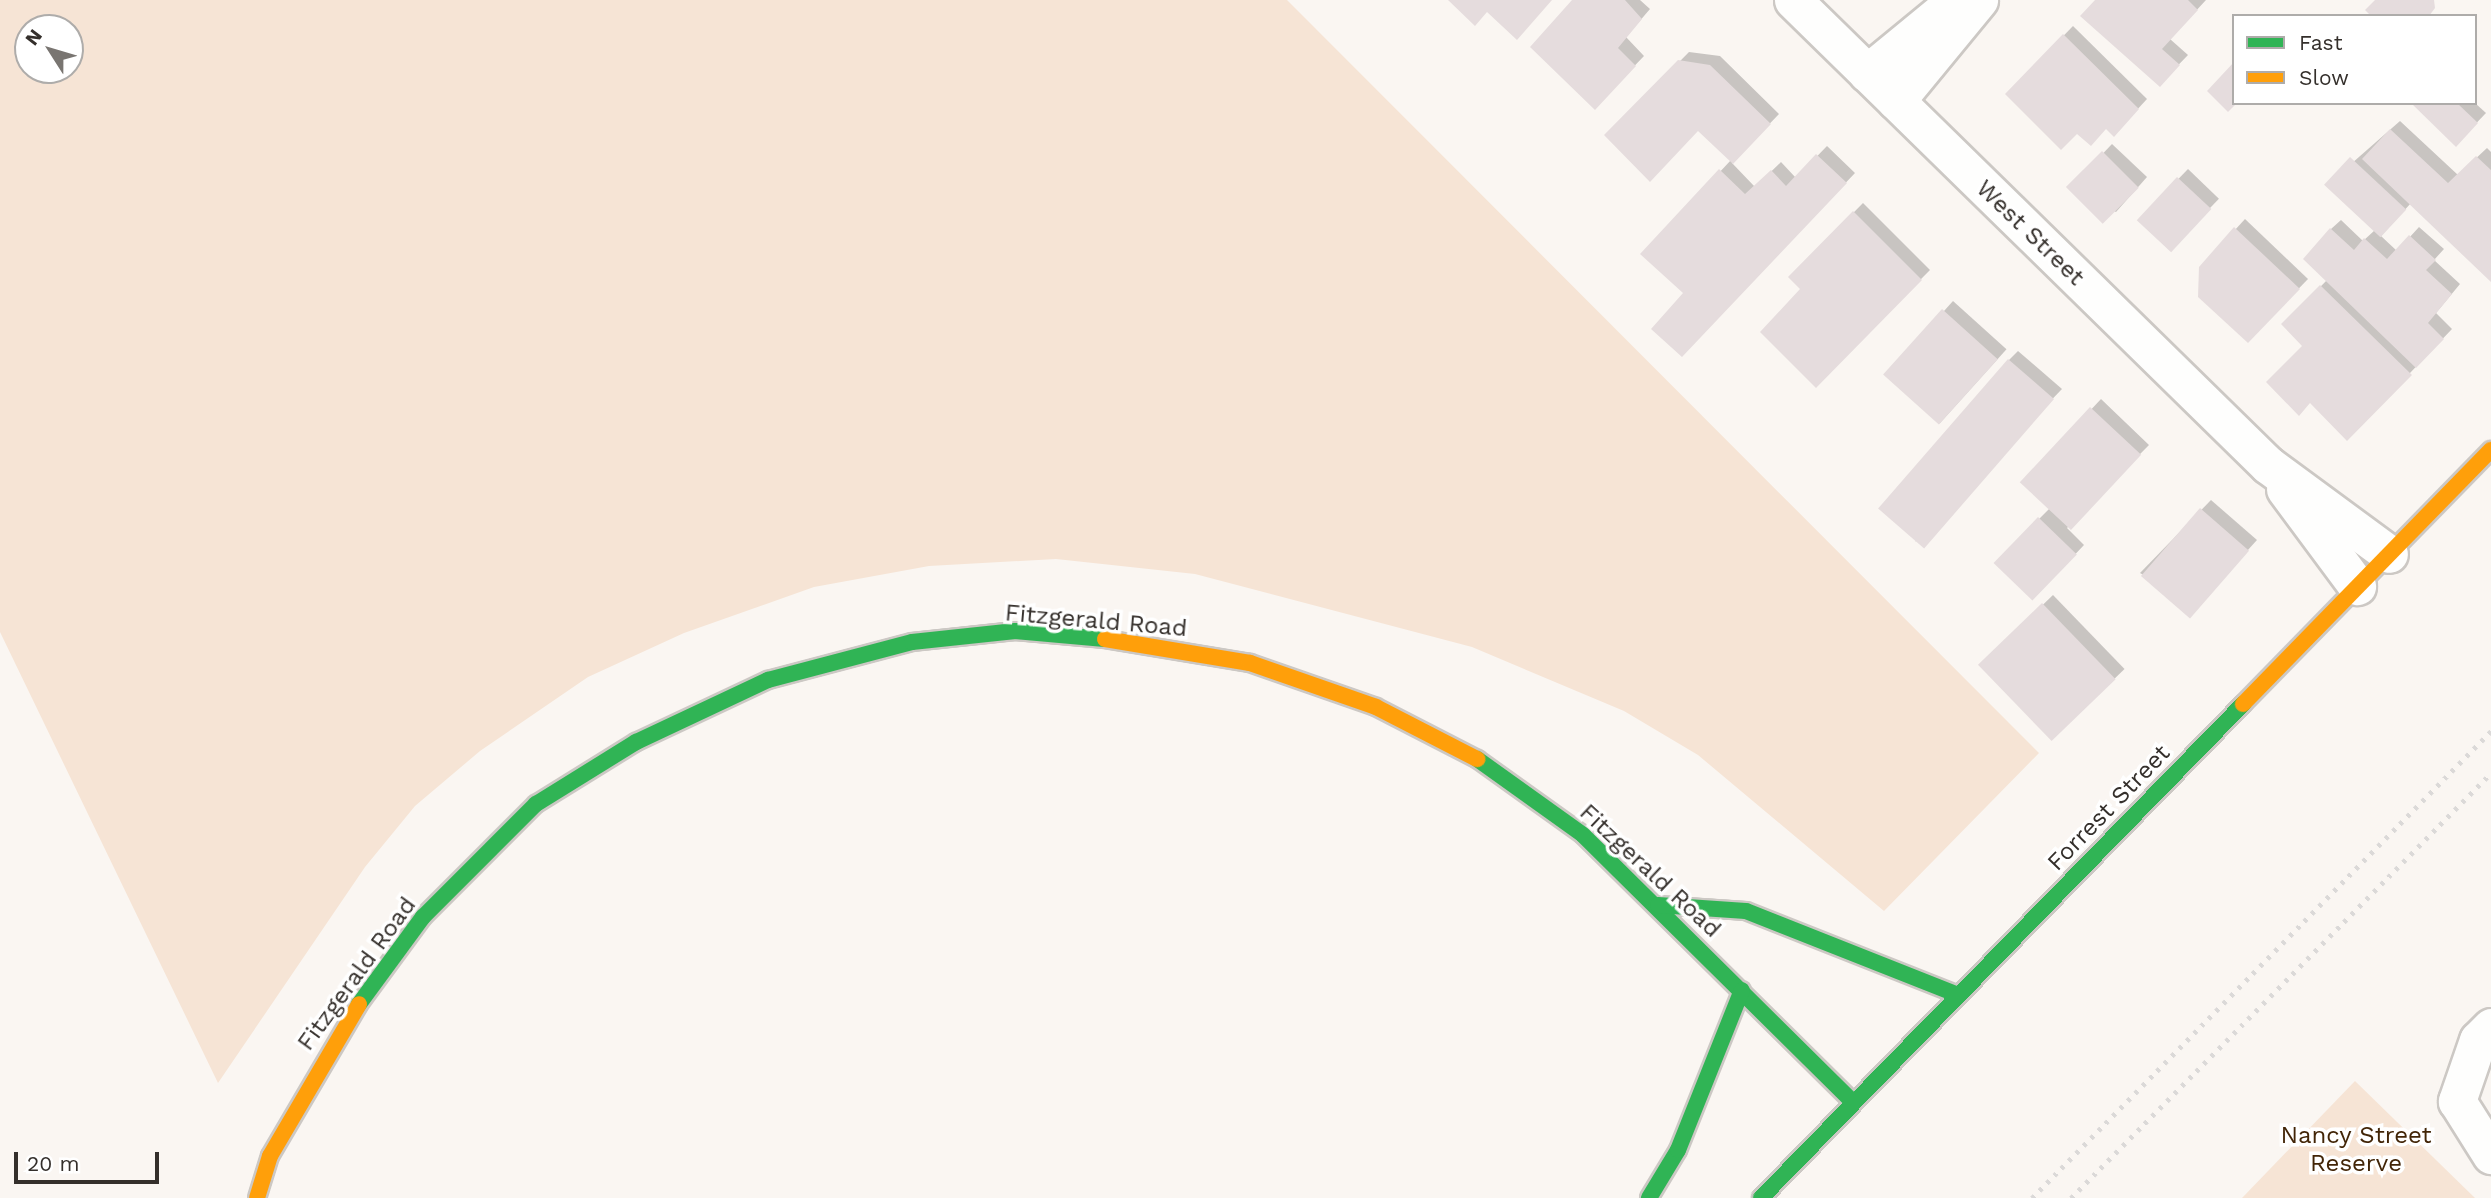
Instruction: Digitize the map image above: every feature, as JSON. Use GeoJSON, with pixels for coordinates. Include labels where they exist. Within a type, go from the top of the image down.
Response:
{"type":"FeatureCollection","features":[{"type":"Feature","properties":{"kind":"street","name":"West Street"},"geometry":{"type":"LineString","coordinates":[[1793,0],[2268,466],[2389,554]]}},
{"type":"Feature","properties":{"kind":"street"},"geometry":{"type":"LineString","coordinates":[[1867,73],[1956,0]]}},
{"type":"Feature","properties":{"kind":"street"},"geometry":{"type":"LineString","coordinates":[[1896,101],[1979,0]]}},
{"type":"Feature","properties":{"kind":"street","name":"Forrest Street"},"geometry":{"type":"LineString","coordinates":[[1761,1198],[2491,450]]}},
{"type":"Feature","properties":{"kind":"street","name":"West Street"},"geometry":{"type":"LineString","coordinates":[[2268,466],[2357,586]]}},
{"type":"Feature","properties":{"kind":"street","name":"Fitzgerald Road"},"geometry":{"type":"LineString","coordinates":[[257,1198],[270,1156],[333,1040],[423,917],[536,804],[636,742],[768,680],[912,642],[1015,631],[1144,643],[1275,671],[1376,707],[1466,751],[1583,835],[1658,905],[1853,1102]]}},
{"type":"Feature","properties":{"kind":"street"},"geometry":{"type":"LineString","coordinates":[[1658,905],[1746,911],[1958,995]]}},
{"type":"Feature","properties":{"kind":"street"},"geometry":{"type":"LineString","coordinates":[[1649,1198],[1678,1150],[1742,990]]}},
{"type":"Feature","properties":{"kind":"street"},"geometry":{"type":"LineString","coordinates":[[2491,1027],[2478,1040],[2458,1101],[2491,1155]]}},
{"type":"Feature","properties":{"kind":"green space"},"geometry":{"type":"Polygon","coordinates":[[[0,0],[1287,0],[2039,753],[1884,911],[1698,755],[1624,711],[1472,647],[1195,574],[1056,559],[929,566],[814,587],[684,633],[588,677],[480,751],[415,806],[365,867],[218,1083],[0,632],[0,0]]]}},
{"type":"Feature","properties":{"kind":"green space","name":"Nancy Street Reserve"},"geometry":{"type":"Polygon","coordinates":[[[2355,1081],[2475,1198],[2242,1198],[2355,1081]]]}},
{"type":"Feature","properties":{"kind":"building"},"geometry":{"type":"Polygon","coordinates":[[[1448,0],[1552,0],[1517,40],[1487,12],[1475,26],[1448,0]]]}},
{"type":"Feature","properties":{"kind":"building"},"geometry":{"type":"Polygon","coordinates":[[[1572,0],[1625,0],[1642,19],[1618,48],[1636,66],[1595,110],[1530,47],[1572,0]]]}},
{"type":"Feature","properties":{"kind":"building"},"geometry":{"type":"Polygon","coordinates":[[[2095,0],[2188,0],[2198,10],[2162,49],[2180,65],[2160,87],[2080,16],[2095,0]]]}},
{"type":"Feature","properties":{"kind":"building"},"geometry":{"type":"Polygon","coordinates":[[[2375,0],[2434,0],[2435,8],[2430,14],[2369,14],[2365,10],[2375,0]]]}},
{"type":"Feature","properties":{"kind":"building"},"geometry":{"type":"Polygon","coordinates":[[[2063,34],[2139,109],[2114,137],[2106,129],[2091,146],[2077,134],[2061,150],[2005,94],[2063,34]]]}},
{"type":"Feature","properties":{"kind":"building"},"geometry":{"type":"Polygon","coordinates":[[[1678,60],[1710,65],[1771,124],[1733,164],[1698,131],[1650,182],[1604,135],[1678,60]]]}},
{"type":"Feature","properties":{"kind":"building"},"geometry":{"type":"Polygon","coordinates":[[[2232,64],[2232,105],[2235,105],[2228,112],[2207,91],[2232,64]]]}},
{"type":"Feature","properties":{"kind":"building"},"geometry":{"type":"Polygon","coordinates":[[[2413,105],[2459,105],[2478,123],[2456,147],[2413,105]]]}},
{"type":"Feature","properties":{"kind":"building"},"geometry":{"type":"Polygon","coordinates":[[[2390,129],[2448,183],[2476,156],[2491,170],[2491,282],[2362,159],[2390,129]]]}},
{"type":"Feature","properties":{"kind":"building"},"geometry":{"type":"Polygon","coordinates":[[[2102,151],[2139,188],[2103,224],[2066,187],[2102,151]]]}},
{"type":"Feature","properties":{"kind":"building"},"geometry":{"type":"Polygon","coordinates":[[[1816,154],[1847,183],[1682,357],[1651,329],[1683,293],[1640,254],[1719,169],[1745,194],[1771,170],[1786,186],[1816,154]]]}},
{"type":"Feature","properties":{"kind":"building"},"geometry":{"type":"Polygon","coordinates":[[[2350,157],[2406,210],[2380,237],[2324,185],[2350,157]]]}},
{"type":"Feature","properties":{"kind":"building"},"geometry":{"type":"Polygon","coordinates":[[[2177,177],[2211,209],[2171,252],[2137,220],[2177,177]]]}},
{"type":"Feature","properties":{"kind":"building"},"geometry":{"type":"Polygon","coordinates":[[[1853,211],[1922,280],[1816,388],[1760,332],[1800,289],[1788,277],[1853,211]]]}},
{"type":"Feature","properties":{"kind":"building"},"geometry":{"type":"Polygon","coordinates":[[[2234,227],[2300,289],[2248,343],[2198,297],[2199,267],[2234,227]]]}},
{"type":"Feature","properties":{"kind":"building"},"geometry":{"type":"Polygon","coordinates":[[[2330,228],[2354,250],[2364,238],[2387,259],[2409,235],[2436,260],[2426,270],[2452,294],[2428,323],[2444,339],[2416,368],[2303,259],[2330,228]]]}},
{"type":"Feature","properties":{"kind":"building"},"geometry":{"type":"Polygon","coordinates":[[[2320,285],[2412,375],[2347,441],[2310,403],[2299,416],[2266,382],[2302,346],[2281,324],[2320,285]]]}},
{"type":"Feature","properties":{"kind":"building"},"geometry":{"type":"Polygon","coordinates":[[[1942,309],[1998,359],[1939,425],[1883,374],[1942,309]]]}},
{"type":"Feature","properties":{"kind":"building"},"geometry":{"type":"Polygon","coordinates":[[[2008,359],[2054,399],[1924,548],[1878,508],[2008,359]]]}},
{"type":"Feature","properties":{"kind":"building"},"geometry":{"type":"Polygon","coordinates":[[[2090,407],[2141,455],[2071,530],[2020,482],[2090,407]]]}},
{"type":"Feature","properties":{"kind":"building"},"geometry":{"type":"Polygon","coordinates":[[[2200,508],[2249,551],[2190,619],[2141,576],[2200,508]]]}},
{"type":"Feature","properties":{"kind":"building"},"geometry":{"type":"Polygon","coordinates":[[[2038,517],[2077,555],[2032,601],[1994,563],[2038,517]]]}},
{"type":"Feature","properties":{"kind":"building"},"geometry":{"type":"Polygon","coordinates":[[[2042,603],[2116,679],[2052,741],[1978,665],[2042,603]]]}},
{"type":"Feature","properties":{"kind":"railway"},"geometry":{"type":"LineString","coordinates":[[2032,1198],[2491,731]]}},
{"type":"Feature","properties":{"kind":"railway"},"geometry":{"type":"LineString","coordinates":[[2071,1198],[2491,773]]}},
{"type":"Feature","properties":{"kind":"traffic: fast"},"geometry":{"type":"LineString","coordinates":[[359,1004],[423,917],[536,804],[636,742],[768,680],[912,642],[1015,631],[1105,639]]}},
{"type":"Feature","properties":{"kind":"traffic: fast"},"geometry":{"type":"LineString","coordinates":[[1761,1198],[2243,704]]}},
{"type":"Feature","properties":{"kind":"traffic: fast"},"geometry":{"type":"LineString","coordinates":[[1477,759],[1583,835],[1853,1102]]}},
{"type":"Feature","properties":{"kind":"traffic: fast"},"geometry":{"type":"LineString","coordinates":[[1658,905],[1746,911],[1958,995]]}},
{"type":"Feature","properties":{"kind":"traffic: fast"},"geometry":{"type":"LineString","coordinates":[[1649,1198],[1678,1150],[1742,990]]}},
{"type":"Feature","properties":{"kind":"traffic: slow"},"geometry":{"type":"LineString","coordinates":[[2243,704],[2491,450]]}},
{"type":"Feature","properties":{"kind":"traffic: slow"},"geometry":{"type":"LineString","coordinates":[[1105,639],[1250,663],[1376,707],[1477,759]]}},
{"type":"Feature","properties":{"kind":"traffic: slow"},"geometry":{"type":"LineString","coordinates":[[257,1198],[270,1156],[359,1004]]}}]}
